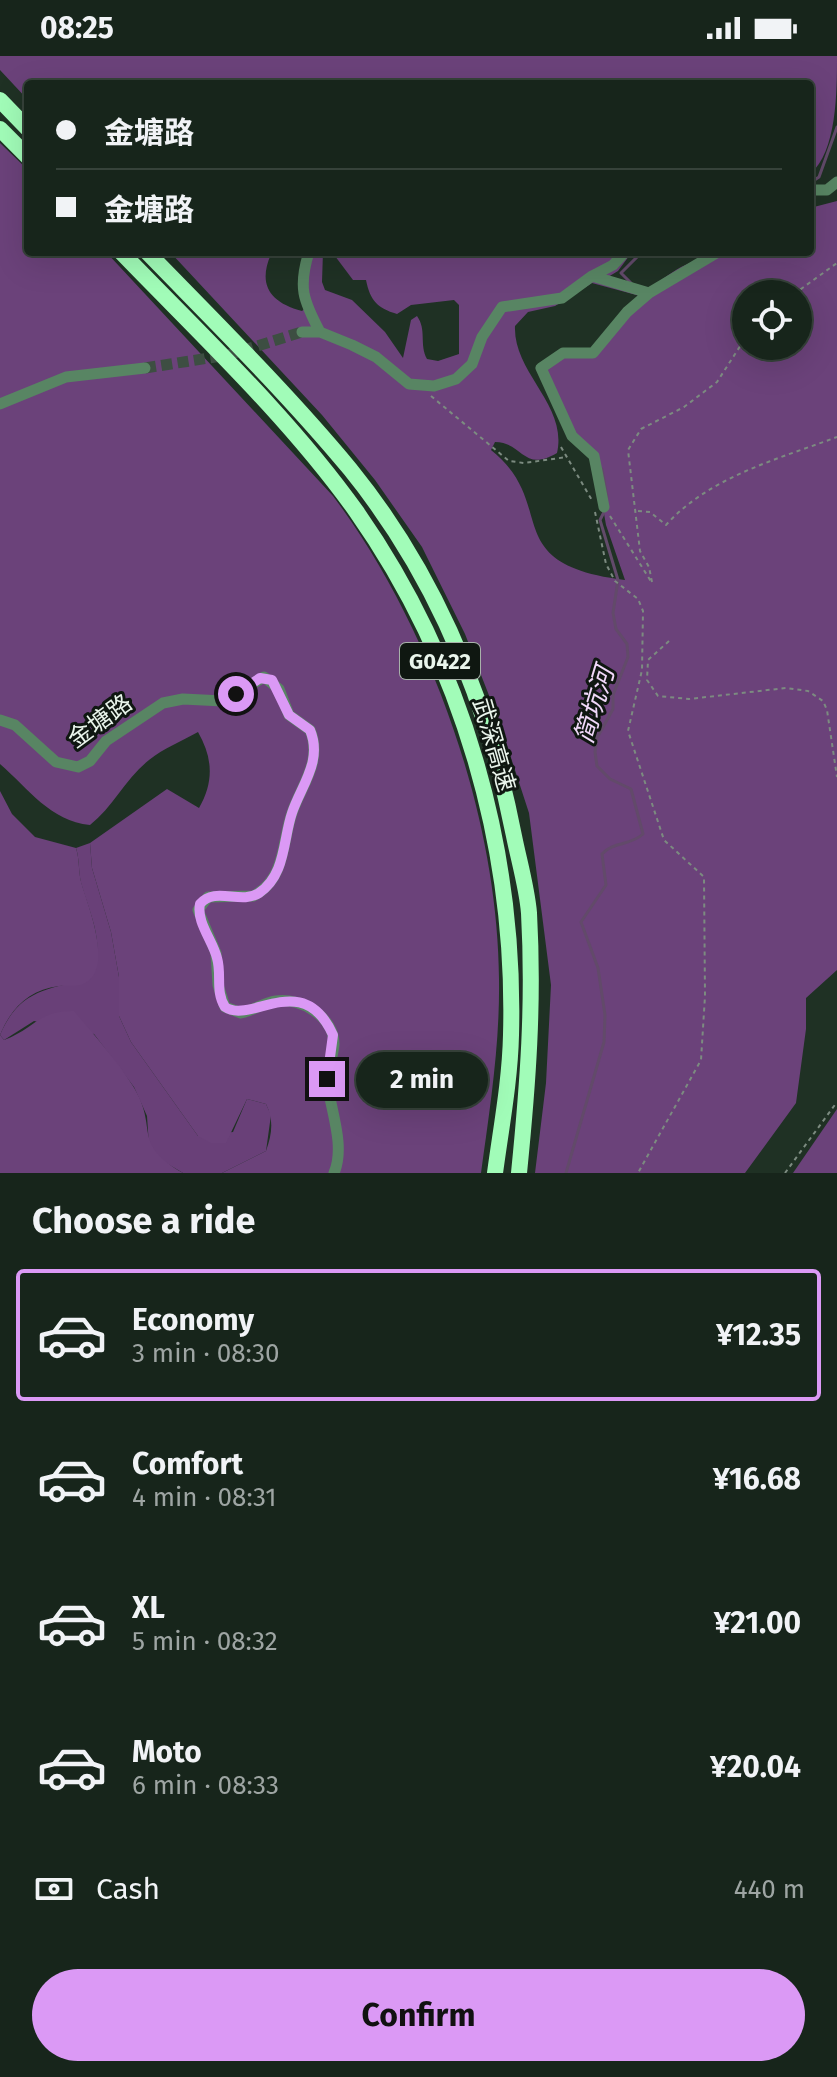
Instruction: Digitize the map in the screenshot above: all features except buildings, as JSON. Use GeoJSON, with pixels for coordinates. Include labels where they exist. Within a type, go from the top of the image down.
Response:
{"type":"FeatureCollection","features":[{"type":"Feature","properties":{"kind":"highway"},"geometry":{"type":"LineString","coordinates":[[0,100],[24,125]]}},
{"type":"Feature","properties":{"kind":"highway"},"geometry":{"type":"LineString","coordinates":[[0,129],[24,153]]}},
{"type":"Feature","properties":{"kind":"highway","name":"武深高速"},"geometry":{"type":"LineString","coordinates":[[125,256],[288,426],[355,511],[392,568],[454,693],[492,822],[503,890],[511,1037],[495,1173]]}},
{"type":"Feature","properties":{"kind":"highway","name":"武深高速"},"geometry":{"type":"LineString","coordinates":[[151,256],[260,368],[350,470],[390,525],[465,661],[501,770],[529,909],[532,1043],[519,1173]]}},
{"type":"Feature","properties":{"kind":"street"},"geometry":{"type":"LineString","coordinates":[[814,190],[827,190],[837,182]]}},
{"type":"Feature","properties":{"kind":"street"},"geometry":{"type":"LineString","coordinates":[[308,256],[301,277],[304,303],[320,332]]}},
{"type":"Feature","properties":{"kind":"street"},"geometry":{"type":"LineString","coordinates":[[302,332],[320,332],[376,357],[409,384],[421,387],[456,379],[472,364],[482,337],[502,307],[562,298],[613,265],[621,256]]}},
{"type":"Feature","properties":{"kind":"street"},"geometry":{"type":"LineString","coordinates":[[606,511],[594,456],[572,436],[541,368],[563,353],[593,353],[627,312],[649,293],[711,256]]}},
{"type":"Feature","properties":{"kind":"street"},"geometry":{"type":"LineString","coordinates":[[592,276],[649,293]]}},
{"type":"Feature","properties":{"kind":"street"},"geometry":{"type":"LineString","coordinates":[[0,404],[66,377],[145,368]]}},
{"type":"Feature","properties":{"kind":"street","name":"金塘路"},"geometry":{"type":"LineString","coordinates":[[0,720],[15,725],[56,762],[78,767],[90,761],[106,741],[163,703],[183,699],[223,701],[264,677],[279,689],[289,715],[310,730],[314,746],[307,783],[292,812],[285,852],[272,878],[253,896],[208,897],[198,910],[216,953],[218,985],[225,1007],[241,1013],[273,1001],[290,1001],[309,1008],[329,1026],[334,1047],[327,1079],[338,1157],[334,1173]]}},
{"type":"Feature","properties":{"kind":"path"},"geometry":{"type":"LineString","coordinates":[[812,281],[837,263]]}},
{"type":"Feature","properties":{"kind":"path"},"geometry":{"type":"LineString","coordinates":[[606,511],[652,583],[649,567],[640,551],[628,450],[641,429],[684,407],[717,382],[732,359]]}},
{"type":"Feature","properties":{"kind":"path"},"geometry":{"type":"LineString","coordinates":[[421,387],[509,461],[524,463],[567,457]]}},
{"type":"Feature","properties":{"kind":"path"},"geometry":{"type":"LineString","coordinates":[[637,511],[650,512],[666,525],[687,503],[712,488],[837,437]]}},
{"type":"Feature","properties":{"kind":"path"},"geometry":{"type":"LineString","coordinates":[[561,447],[597,506],[597,534],[615,581],[638,599],[643,611],[644,670],[658,696],[689,699],[786,688],[817,696],[827,710],[837,777]]}},
{"type":"Feature","properties":{"kind":"path"},"geometry":{"type":"LineString","coordinates":[[638,1173],[701,1060],[705,996],[704,877],[664,840],[628,731],[644,670],[652,652],[669,641]]}},
{"type":"Feature","properties":{"kind":"path"},"geometry":{"type":"LineString","coordinates":[[785,1173],[837,1102]]}},
{"type":"Feature","properties":{"kind":"shaded area"},"geometry":{"type":"Polygon","coordinates":[[[0,56],[837,56],[837,86],[834,120],[826,151],[814,170],[814,80],[24,80],[24,96],[0,70],[0,56]]]}},
{"type":"Feature","properties":{"kind":"shaded area"},"geometry":{"type":"Polygon","coordinates":[[[0,143],[24,166],[24,256],[110,256],[333,496],[368,547],[400,603],[452,725],[472,789],[496,917],[498,1028],[481,1173],[222,1173],[266,1151],[271,1127],[269,1110],[266,1104],[247,1099],[226,1143],[211,1143],[198,1136],[131,1042],[119,1016],[119,977],[111,932],[92,868],[90,843],[167,789],[199,808],[207,789],[210,770],[207,751],[198,732],[149,760],[90,825],[52,811],[0,764],[0,143]]]}},
{"type":"Feature","properties":{"kind":"shaded area"},"geometry":{"type":"Polygon","coordinates":[[[837,201],[837,970],[806,998],[806,1029],[796,1103],[745,1173],[535,1173],[546,1083],[551,985],[529,813],[499,721],[465,634],[422,547],[375,480],[322,415],[174,256],[271,256],[266,273],[269,290],[281,302],[302,311],[310,304],[307,276],[312,256],[323,256],[322,282],[325,290],[352,300],[385,332],[403,358],[411,320],[417,316],[427,359],[438,361],[459,354],[459,305],[454,300],[411,305],[397,314],[390,312],[376,302],[366,280],[353,280],[335,256],[629,256],[618,271],[608,277],[652,289],[688,264],[712,256],[814,256],[814,207],[837,201]],[[592,283],[555,306],[528,312],[515,326],[517,343],[522,359],[555,420],[557,453],[537,460],[504,443],[495,442],[491,450],[511,471],[523,491],[544,546],[559,561],[585,572],[625,580],[606,525],[598,479],[584,447],[545,383],[550,357],[593,351],[640,296],[592,283]]]}},
{"type":"Feature","properties":{"kind":"shaded area"},"geometry":{"type":"Polygon","coordinates":[[[0,791],[12,814],[35,837],[76,848],[98,952],[92,977],[81,985],[48,988],[30,996],[16,1009],[0,1035],[0,791]]]}},
{"type":"Feature","properties":{"kind":"shaded area"},"geometry":{"type":"Polygon","coordinates":[[[90,843],[92,868],[111,932],[119,977],[119,1016],[131,1042],[198,1136],[233,1132],[247,1099],[266,1104],[271,1115],[266,1151],[222,1173],[183,1173],[158,1158],[149,1146],[147,1116],[134,1087],[94,1034],[34,1021],[4,1040],[0,1035],[25,1000],[48,989],[90,979],[95,967],[97,944],[76,848],[90,843]]]}},
{"type":"Feature","properties":{"kind":"shaded area"},"geometry":{"type":"Polygon","coordinates":[[[74,1011],[133,1086],[141,1101],[148,1134],[157,1153],[183,1173],[0,1173],[0,1035],[4,1040],[44,1017],[74,1011]]]}},
{"type":"Feature","properties":{"kind":"shaded area"},"geometry":{"type":"Polygon","coordinates":[[[837,1109],[837,1173],[793,1173],[837,1109]]]}},
{"type":"Feature","properties":{"kind":"waterway","name":"简坑河"},"geometry":{"type":"LineString","coordinates":[[814,180],[819,177],[837,127]]}},
{"type":"Feature","properties":{"kind":"waterway","name":"简坑河"},"geometry":{"type":"LineString","coordinates":[[631,283],[621,273],[638,256]]}},
{"type":"Feature","properties":{"kind":"waterway","name":"简坑河"},"geometry":{"type":"LineString","coordinates":[[602,469],[607,497]]}},
{"type":"Feature","properties":{"kind":"waterway","name":"简坑河"},"geometry":{"type":"LineString","coordinates":[[566,1173],[604,1042],[605,1015],[598,968],[581,922],[606,885],[602,854],[643,834],[631,789],[610,779],[597,766],[595,752],[597,738],[613,709],[613,695],[628,657],[627,644],[616,629],[613,613],[618,580],[600,520],[604,512]]}},
{"type":"Feature","properties":{"kind":"tunnel"},"geometry":{"type":"LineString","coordinates":[[145,368],[228,355],[302,332]]}},
{"type":"Feature","properties":{"kind":"route"},"geometry":{"type":"LineString","coordinates":[[236,694],[260,678],[272,680],[289,715],[310,730],[314,740],[313,756],[307,783],[292,812],[285,852],[266,886],[253,896],[208,897],[200,904],[199,915],[216,953],[218,985],[225,1007],[241,1013],[282,1000],[300,1004],[317,1013],[325,1019],[333,1035],[334,1047],[327,1079]]}}]}
